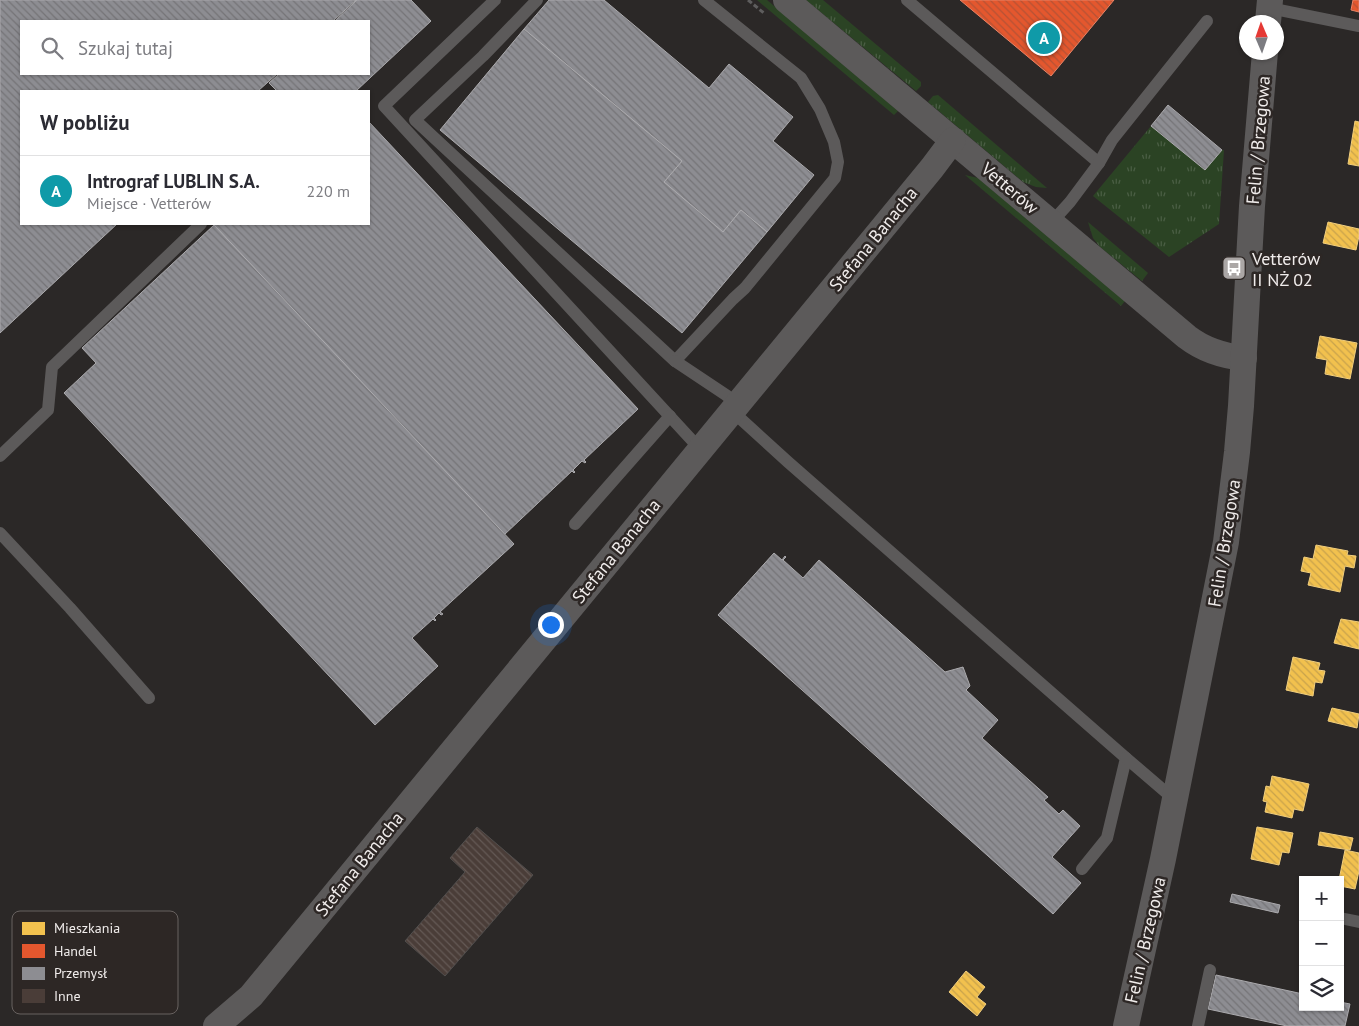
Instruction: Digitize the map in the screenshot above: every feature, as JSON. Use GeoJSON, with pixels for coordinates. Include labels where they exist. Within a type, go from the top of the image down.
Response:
{"type":"FeatureCollection","features":[{"type":"Feature","properties":{"kind":"street","name":"Vetterów"},"geometry":{"type":"LineString","coordinates":[[786,0],[1195,343],[1219,354],[1244,358]]}},
{"type":"Feature","properties":{"kind":"street","name":"Felin / Brzegowa"},"geometry":{"type":"LineString","coordinates":[[1126,1026],[1175,800],[1226,542],[1238,452],[1253,197],[1264,60]]}},
{"type":"Feature","properties":{"kind":"street","name":"Stefana Banacha"},"geometry":{"type":"LineString","coordinates":[[216,1026],[251,996],[953,140]]}},
{"type":"Feature","properties":{"kind":"lane"},"geometry":{"type":"LineString","coordinates":[[494,0],[384,106],[700,449]]}},
{"type":"Feature","properties":{"kind":"lane"},"geometry":{"type":"LineString","coordinates":[[537,0],[483,56],[415,120],[675,362],[726,395],[734,407],[796,468],[1175,800]]}},
{"type":"Feature","properties":{"kind":"lane"},"geometry":{"type":"LineString","coordinates":[[675,362],[744,288],[835,178],[838,162],[834,142],[820,109],[801,78],[704,0]]}},
{"type":"Feature","properties":{"kind":"lane"},"geometry":{"type":"LineString","coordinates":[[907,0],[1099,163]]}},
{"type":"Feature","properties":{"kind":"lane"},"geometry":{"type":"LineString","coordinates":[[1269,10],[1359,26]]}},
{"type":"Feature","properties":{"kind":"lane"},"geometry":{"type":"LineString","coordinates":[[1052,223],[1099,163],[1112,140],[1207,21]]}},
{"type":"Feature","properties":{"kind":"lane"},"geometry":{"type":"LineString","coordinates":[[0,456],[48,410],[52,367],[200,225]]}},
{"type":"Feature","properties":{"kind":"lane"},"geometry":{"type":"LineString","coordinates":[[575,524],[670,416]]}},
{"type":"Feature","properties":{"kind":"lane"},"geometry":{"type":"LineString","coordinates":[[0,533],[70,608],[149,698]]}},
{"type":"Feature","properties":{"kind":"lane"},"geometry":{"type":"LineString","coordinates":[[1082,869],[1107,838],[1126,758]]}},
{"type":"Feature","properties":{"kind":"lane"},"geometry":{"type":"LineString","coordinates":[[1344,919],[1359,922]]}},
{"type":"Feature","properties":{"kind":"lane"},"geometry":{"type":"LineString","coordinates":[[1198,1026],[1210,970]]}},
{"type":"Feature","properties":{"kind":"green space"},"geometry":{"type":"Polygon","coordinates":[[[757,0],[767,0],[898,111],[894,115],[757,0]]]}},
{"type":"Feature","properties":{"kind":"green space"},"geometry":{"type":"Polygon","coordinates":[[[806,0],[823,0],[921,82],[921,86],[916,91],[806,0]]]}},
{"type":"Feature","properties":{"kind":"green space"},"geometry":{"type":"Polygon","coordinates":[[[938,95],[1047,188],[1036,187],[1023,182],[928,102],[933,96],[938,95]]]}},
{"type":"Feature","properties":{"kind":"green space"},"geometry":{"type":"Polygon","coordinates":[[[1151,126],[1205,170],[1224,150],[1219,224],[1169,257],[1093,196],[1151,126]]]}},
{"type":"Feature","properties":{"kind":"green space"},"geometry":{"type":"Polygon","coordinates":[[[965,175],[978,178],[1125,301],[1121,306],[965,175]]]}},
{"type":"Feature","properties":{"kind":"green space"},"geometry":{"type":"Polygon","coordinates":[[[1088,222],[1148,273],[1142,281],[1100,247],[1093,238],[1088,222]]]}},
{"type":"Feature","properties":{"kind":"building: Mieszkania"},"geometry":{"type":"Polygon","coordinates":[[[1355,121],[1359,122],[1359,166],[1348,164],[1355,121]]]}},
{"type":"Feature","properties":{"kind":"building: Mieszkania"},"geometry":{"type":"Polygon","coordinates":[[[1328,222],[1359,229],[1356,250],[1323,243],[1328,222]]]}},
{"type":"Feature","properties":{"kind":"building: Mieszkania"},"geometry":{"type":"Polygon","coordinates":[[[1320,336],[1357,343],[1350,379],[1325,374],[1327,360],[1316,358],[1320,336]]]}},
{"type":"Feature","properties":{"kind":"building: Mieszkania"},"geometry":{"type":"Polygon","coordinates":[[[1316,545],[1348,551],[1347,555],[1356,556],[1354,568],[1345,566],[1340,592],[1308,585],[1311,573],[1301,571],[1304,557],[1313,559],[1316,545]]]}},
{"type":"Feature","properties":{"kind":"building: Mieszkania"},"geometry":{"type":"Polygon","coordinates":[[[1341,619],[1359,622],[1359,649],[1334,643],[1341,619]]]}},
{"type":"Feature","properties":{"kind":"building: Mieszkania"},"geometry":{"type":"Polygon","coordinates":[[[1293,657],[1320,663],[1318,670],[1325,671],[1322,683],[1315,682],[1313,696],[1286,690],[1293,657]]]}},
{"type":"Feature","properties":{"kind":"building: Mieszkania"},"geometry":{"type":"Polygon","coordinates":[[[1332,708],[1359,714],[1357,728],[1328,721],[1332,708]]]}},
{"type":"Feature","properties":{"kind":"building: Mieszkania"},"geometry":{"type":"Polygon","coordinates":[[[1272,776],[1309,784],[1303,811],[1294,809],[1292,818],[1265,812],[1267,802],[1263,801],[1266,786],[1270,787],[1272,776]]]}},
{"type":"Feature","properties":{"kind":"building: Mieszkania"},"geometry":{"type":"Polygon","coordinates":[[[1257,827],[1293,833],[1289,853],[1282,852],[1279,865],[1251,859],[1257,827]]]}},
{"type":"Feature","properties":{"kind":"building: Mieszkania"},"geometry":{"type":"Polygon","coordinates":[[[1320,832],[1353,838],[1350,850],[1318,845],[1320,832]]]}},
{"type":"Feature","properties":{"kind":"building: Mieszkania"},"geometry":{"type":"Polygon","coordinates":[[[1345,850],[1359,853],[1359,871],[1355,889],[1344,887],[1344,876],[1340,876],[1345,850]]]}},
{"type":"Feature","properties":{"kind":"building: Mieszkania"},"geometry":{"type":"Polygon","coordinates":[[[966,971],[985,987],[977,997],[986,1004],[977,1016],[949,992],[966,971]]]}},
{"type":"Feature","properties":{"kind":"building: Handel"},"geometry":{"type":"Polygon","coordinates":[[[960,0],[1114,0],[1051,76],[960,0]]]}},
{"type":"Feature","properties":{"kind":"building: Handel"},"geometry":{"type":"Polygon","coordinates":[[[1353,0],[1359,0],[1359,12],[1351,10],[1353,0]]]}},
{"type":"Feature","properties":{"kind":"building: Przemysł"},"geometry":{"type":"Polygon","coordinates":[[[0,0],[356,0],[334,20],[20,20],[20,75],[276,75],[259,90],[20,90],[20,225],[116,225],[0,333],[0,0]]]}},
{"type":"Feature","properties":{"kind":"building: Przemysł"},"geometry":{"type":"Polygon","coordinates":[[[357,0],[411,0],[431,21],[357,90],[276,90],[269,83],[278,75],[370,75],[370,20],[336,20],[357,0]]]}},
{"type":"Feature","properties":{"kind":"building: Przemysł"},"geometry":{"type":"Polygon","coordinates":[[[549,0],[604,0],[709,88],[729,64],[793,117],[773,141],[814,175],[767,232],[741,210],[723,232],[664,182],[682,161],[524,29],[549,0]]]}},
{"type":"Feature","properties":{"kind":"building: Przemysł"},"geometry":{"type":"Polygon","coordinates":[[[524,29],[682,161],[664,182],[723,232],[741,210],[767,232],[682,333],[440,130],[524,29]]]}},
{"type":"Feature","properties":{"kind":"building: Przemysł"},"geometry":{"type":"Polygon","coordinates":[[[1168,105],[1222,150],[1205,170],[1151,126],[1168,105]]]}},
{"type":"Feature","properties":{"kind":"building: Przemysł"},"geometry":{"type":"Polygon","coordinates":[[[370,123],[638,409],[584,460],[585,463],[582,461],[573,470],[574,473],[572,471],[504,535],[214,225],[370,225],[370,123]]]}},
{"type":"Feature","properties":{"kind":"building: Przemysł"},"geometry":{"type":"Polygon","coordinates":[[[214,225],[514,544],[440,612],[443,614],[439,613],[434,618],[435,621],[433,619],[412,638],[438,666],[375,725],[64,393],[96,363],[82,348],[214,225]]]}},
{"type":"Feature","properties":{"kind":"building: Przemysł"},"geometry":{"type":"Polygon","coordinates":[[[774,553],[782,560],[785,556],[783,560],[803,578],[819,560],[945,672],[963,667],[970,686],[966,690],[998,720],[982,738],[1048,797],[1044,800],[1059,814],[1063,810],[1080,826],[1052,857],[1081,883],[1053,914],[718,615],[774,553]]]}},
{"type":"Feature","properties":{"kind":"building: Przemysł"},"geometry":{"type":"Polygon","coordinates":[[[1232,894],[1280,905],[1278,913],[1230,902],[1232,894]]]}},
{"type":"Feature","properties":{"kind":"building: Przemysł"},"geometry":{"type":"Polygon","coordinates":[[[1216,975],[1299,993],[1299,1011],[1344,1011],[1344,1003],[1350,1004],[1345,1026],[1287,1026],[1208,1009],[1216,975]]]}},
{"type":"Feature","properties":{"kind":"building: Inne"},"geometry":{"type":"Polygon","coordinates":[[[477,827],[533,875],[445,976],[405,941],[465,872],[450,858],[477,827]]]}},
{"type":"Feature","properties":{"kind":"place","name":"Intrograf LUBLIN S.A."},"geometry":{"type":"Point","coordinates":[1044,38]}},
{"type":"Feature","properties":{"kind":"place","name":"Vetterów II NŻ 02"},"geometry":{"type":"Point","coordinates":[1234,268]}}]}
